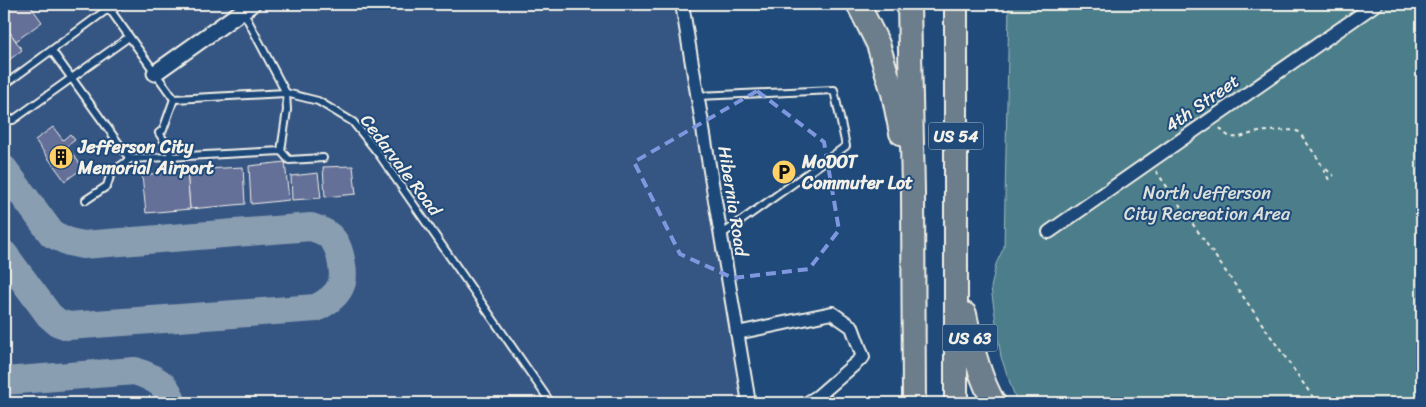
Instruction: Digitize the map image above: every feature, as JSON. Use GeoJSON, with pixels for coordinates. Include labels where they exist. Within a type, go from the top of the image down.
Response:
{"type":"FeatureCollection","features":[{"type":"Feature","properties":{"kind":"highway"},"geometry":{"type":"LineString","coordinates":[[858,4],[878,44],[893,93],[913,190]]}},
{"type":"Feature","properties":{"kind":"highway","name":"US 54"},"geometry":{"type":"LineString","coordinates":[[909,4],[913,190],[914,403]]}},
{"type":"Feature","properties":{"kind":"highway","name":"US 54"},"geometry":{"type":"LineString","coordinates":[[956,4],[956,403]]}},
{"type":"Feature","properties":{"kind":"highway","name":"US 63"},"geometry":{"type":"LineString","coordinates":[[956,269],[970,337],[989,394],[994,403]]}},
{"type":"Feature","properties":{"kind":"street","name":"Hibernia Road"},"geometry":{"type":"LineString","coordinates":[[682,4],[749,403]]}},
{"type":"Feature","properties":{"kind":"street","name":"4th Street"},"geometry":{"type":"LineString","coordinates":[[1049,232],[1376,4]]}},
{"type":"Feature","properties":{"kind":"street"},"geometry":{"type":"LineString","coordinates":[[155,73],[247,7]]}},
{"type":"Feature","properties":{"kind":"street"},"geometry":{"type":"LineString","coordinates":[[737,333],[832,313],[852,327],[863,358],[817,397],[807,403]]}},
{"type":"Feature","properties":{"kind":"lane"},"geometry":{"type":"LineString","coordinates":[[4,85],[105,11],[111,11],[121,4]]}},
{"type":"Feature","properties":{"kind":"lane"},"geometry":{"type":"LineString","coordinates":[[247,7],[286,93],[287,110],[281,151]]}},
{"type":"Feature","properties":{"kind":"lane"},"geometry":{"type":"LineString","coordinates":[[111,11],[174,99],[163,130],[159,133],[170,150],[170,157]]}},
{"type":"Feature","properties":{"kind":"lane"},"geometry":{"type":"LineString","coordinates":[[4,111],[10,120],[13,120],[129,36]]}},
{"type":"Feature","properties":{"kind":"lane"},"geometry":{"type":"LineString","coordinates":[[52,51],[130,159]]}},
{"type":"Feature","properties":{"kind":"lane"},"geometry":{"type":"LineString","coordinates":[[698,96],[834,90],[846,146],[721,235]]}},
{"type":"Feature","properties":{"kind":"lane","name":"Cedarvale Road"},"geometry":{"type":"LineString","coordinates":[[174,99],[286,93],[318,101],[353,122],[378,153],[551,403]]}},
{"type":"Feature","properties":{"kind":"lane"},"geometry":{"type":"LineString","coordinates":[[86,200],[107,186],[111,173],[130,159],[281,151],[290,160],[323,158]]}},
{"type":"Feature","properties":{"kind":"path"},"geometry":{"type":"LineString","coordinates":[[1213,117],[1222,131],[1232,137],[1238,138],[1258,132],[1294,130],[1299,132],[1324,168],[1329,180]]}},
{"type":"Feature","properties":{"kind":"path"},"geometry":{"type":"LineString","coordinates":[[1149,161],[1317,403]]}},
{"type":"Feature","properties":{"kind":"path"},"geometry":{"type":"LineString","coordinates":[[1324,168],[1334,176]]}},
{"type":"Feature","properties":{"kind":"highlighted area"},"geometry":{"type":"Polygon","coordinates":[[[757,91],[824,142],[839,230],[809,269],[733,278],[680,254],[634,162],[757,91]]]}},
{"type":"Feature","properties":{"kind":"shaded area","name":"Jefferson City Memorial Airport"},"geometry":{"type":"Polygon","coordinates":[[[4,4],[674,4],[741,403],[4,403],[4,4]]]}},
{"type":"Feature","properties":{"kind":"green space","name":"North Jefferson City Recreation Area"},"geometry":{"type":"Polygon","coordinates":[[[1009,4],[1422,4],[1422,403],[1017,403],[1001,357],[991,288],[996,264],[1004,247],[1009,4]]]}},
{"type":"Feature","properties":{"kind":"building"},"geometry":{"type":"Polygon","coordinates":[[[4,4],[29,4],[42,22],[16,41],[4,24],[4,4]]]}},
{"type":"Feature","properties":{"kind":"building"},"geometry":{"type":"Polygon","coordinates":[[[4,24],[22,50],[4,64],[4,24]]]}},
{"type":"Feature","properties":{"kind":"building","name":"Jefferson City Memorial Airport"},"geometry":{"type":"Polygon","coordinates":[[[53,127],[63,140],[70,134],[75,140],[67,146],[83,168],[65,181],[35,140],[53,127]]]}},
{"type":"Feature","properties":{"kind":"building"},"geometry":{"type":"Polygon","coordinates":[[[285,162],[289,200],[251,204],[249,166],[285,162]]]}},
{"type":"Feature","properties":{"kind":"building"},"geometry":{"type":"Polygon","coordinates":[[[353,166],[356,194],[325,197],[323,167],[353,166]]]}},
{"type":"Feature","properties":{"kind":"building"},"geometry":{"type":"Polygon","coordinates":[[[243,167],[245,204],[190,209],[187,170],[243,167]]]}},
{"type":"Feature","properties":{"kind":"building"},"geometry":{"type":"Polygon","coordinates":[[[187,170],[190,209],[146,213],[142,175],[187,170]]]}},
{"type":"Feature","properties":{"kind":"building"},"geometry":{"type":"Polygon","coordinates":[[[318,173],[321,198],[292,200],[291,176],[318,173]]]}},
{"type":"Feature","properties":{"kind":"taxiway"},"geometry":{"type":"LineString","coordinates":[[4,169],[52,234],[69,242],[83,245],[311,227],[319,229],[334,240],[339,251],[343,270],[342,283],[339,289],[334,296],[316,308],[68,326],[57,322],[49,315],[4,254]]}},
{"type":"Feature","properties":{"kind":"taxiway"},"geometry":{"type":"LineString","coordinates":[[4,381],[135,371],[159,382],[167,391],[172,403]]}},
{"type":"Feature","properties":{"kind":"place","name":"Jefferson City Memorial Airport"},"geometry":{"type":"Point","coordinates":[61,157]}},
{"type":"Feature","properties":{"kind":"place","name":"MoDOT Commuter Lot"},"geometry":{"type":"Point","coordinates":[784,172]}}]}
